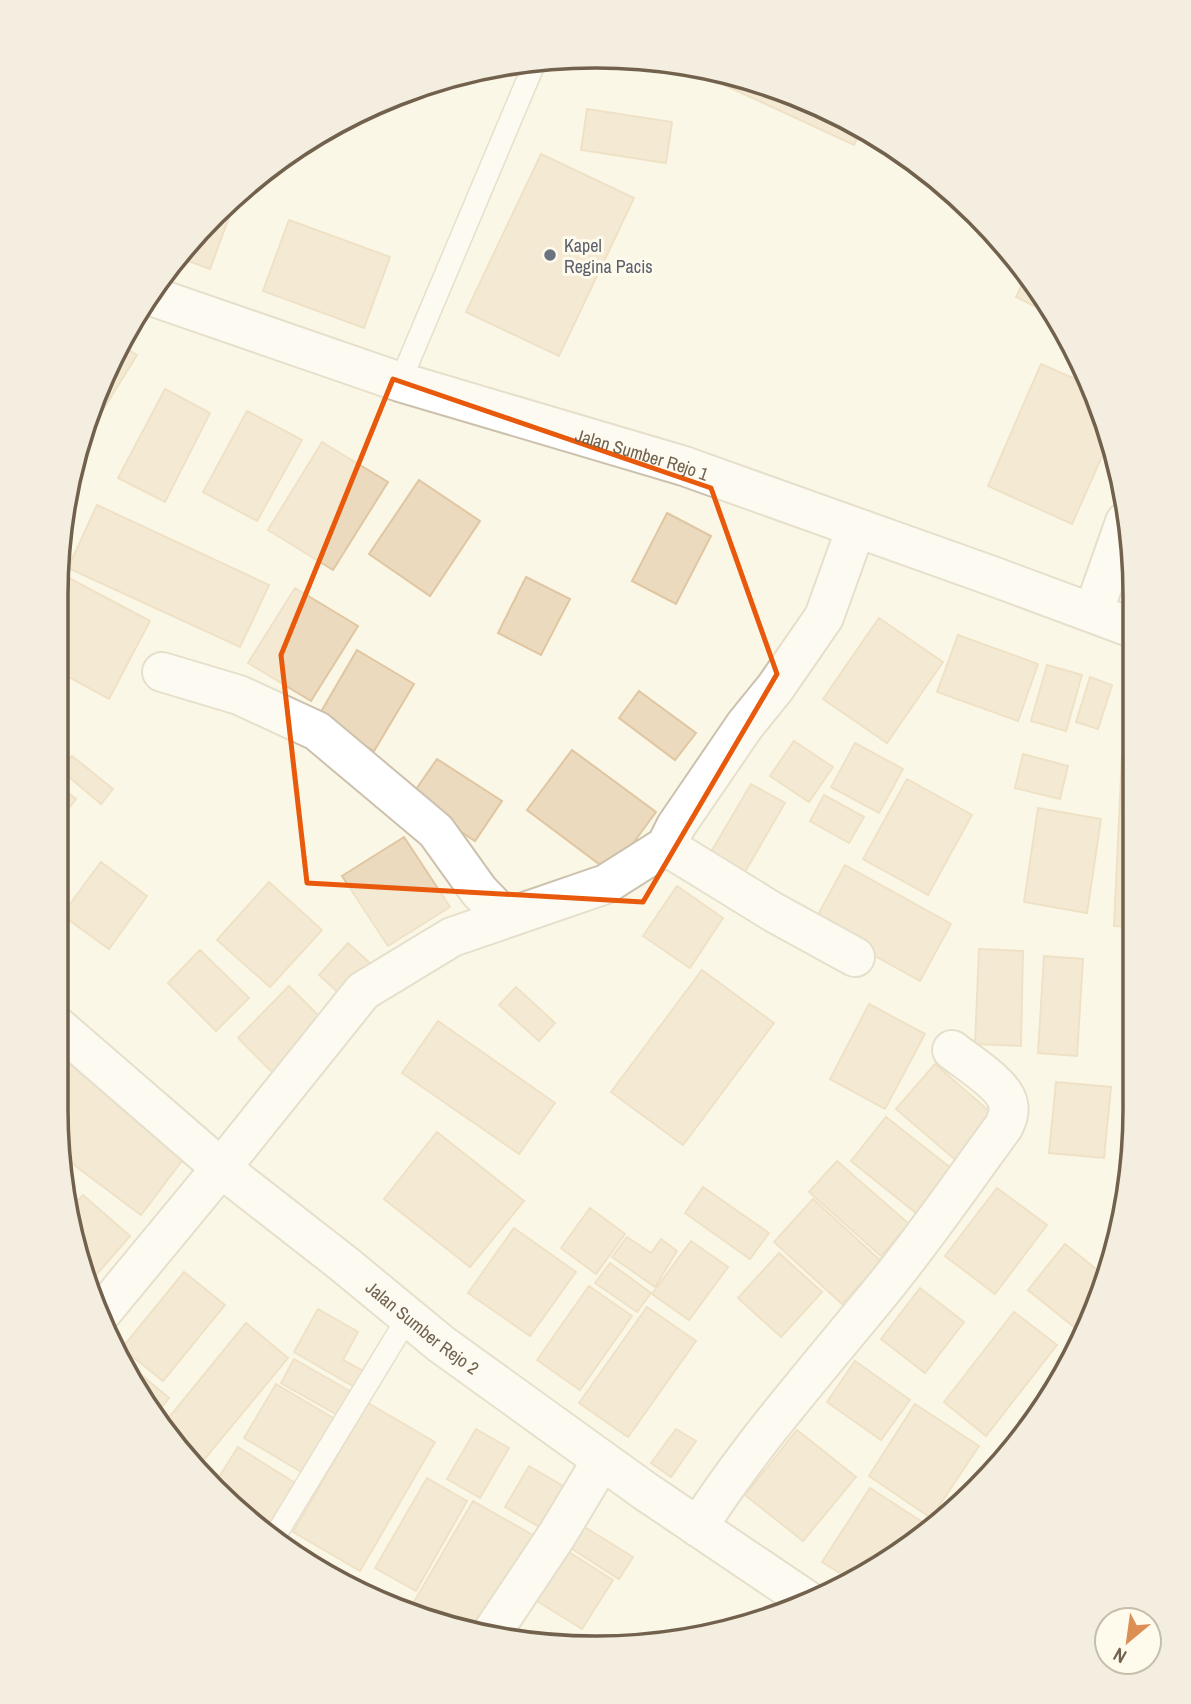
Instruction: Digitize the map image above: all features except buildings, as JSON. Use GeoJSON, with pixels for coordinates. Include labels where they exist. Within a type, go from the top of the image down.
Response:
{"type":"FeatureCollection","features":[{"type":"Feature","properties":{"kind":"street","name":"Jalan Sumber Rejo 1"},"geometry":{"type":"LineString","coordinates":[[160,299],[400,382],[684,466],[1110,620]]}},
{"type":"Feature","properties":{"kind":"street"},"geometry":{"type":"LineString","coordinates":[[107,1307],[363,991],[452,937],[606,884],[666,846],[676,826],[745,725],[775,688],[824,617],[856,528]]}},
{"type":"Feature","properties":{"kind":"street"},"geometry":{"type":"LineString","coordinates":[[1110,620],[1121,550]]}},
{"type":"Feature","properties":{"kind":"street"},"geometry":{"type":"LineString","coordinates":[[162,672],[239,695],[280,712],[317,732],[436,831],[479,891],[505,918]]}},
{"type":"Feature","properties":{"kind":"street"},"geometry":{"type":"LineString","coordinates":[[666,846],[773,912],[855,957]]}},
{"type":"Feature","properties":{"kind":"street","name":"Jalan Sumber Rejo 2"},"geometry":{"type":"LineString","coordinates":[[68,1036],[221,1168],[441,1344],[698,1527],[799,1595]]}},
{"type":"Feature","properties":{"kind":"street"},"geometry":{"type":"LineString","coordinates":[[698,1527],[719,1494],[932,1226],[1004,1126],[1008,1117],[1008,1103],[1002,1091],[952,1051]]}},
{"type":"Feature","properties":{"kind":"street"},"geometry":{"type":"LineString","coordinates":[[496,1626],[603,1460]]}},
{"type":"Feature","properties":{"kind":"lane"},"geometry":{"type":"LineString","coordinates":[[400,382],[531,73]]}},
{"type":"Feature","properties":{"kind":"lane"},"geometry":{"type":"LineString","coordinates":[[279,1530],[408,1317]]}},
{"type":"Feature","properties":{"kind":"highlighted area"},"geometry":{"type":"Polygon","coordinates":[[[393,379],[711,488],[777,674],[643,902],[307,883],[281,655],[393,379]]]}},
{"type":"Feature","properties":{"kind":"place","name":"Kapel Regina Pacis"},"geometry":{"type":"Point","coordinates":[550,255]}}]}
